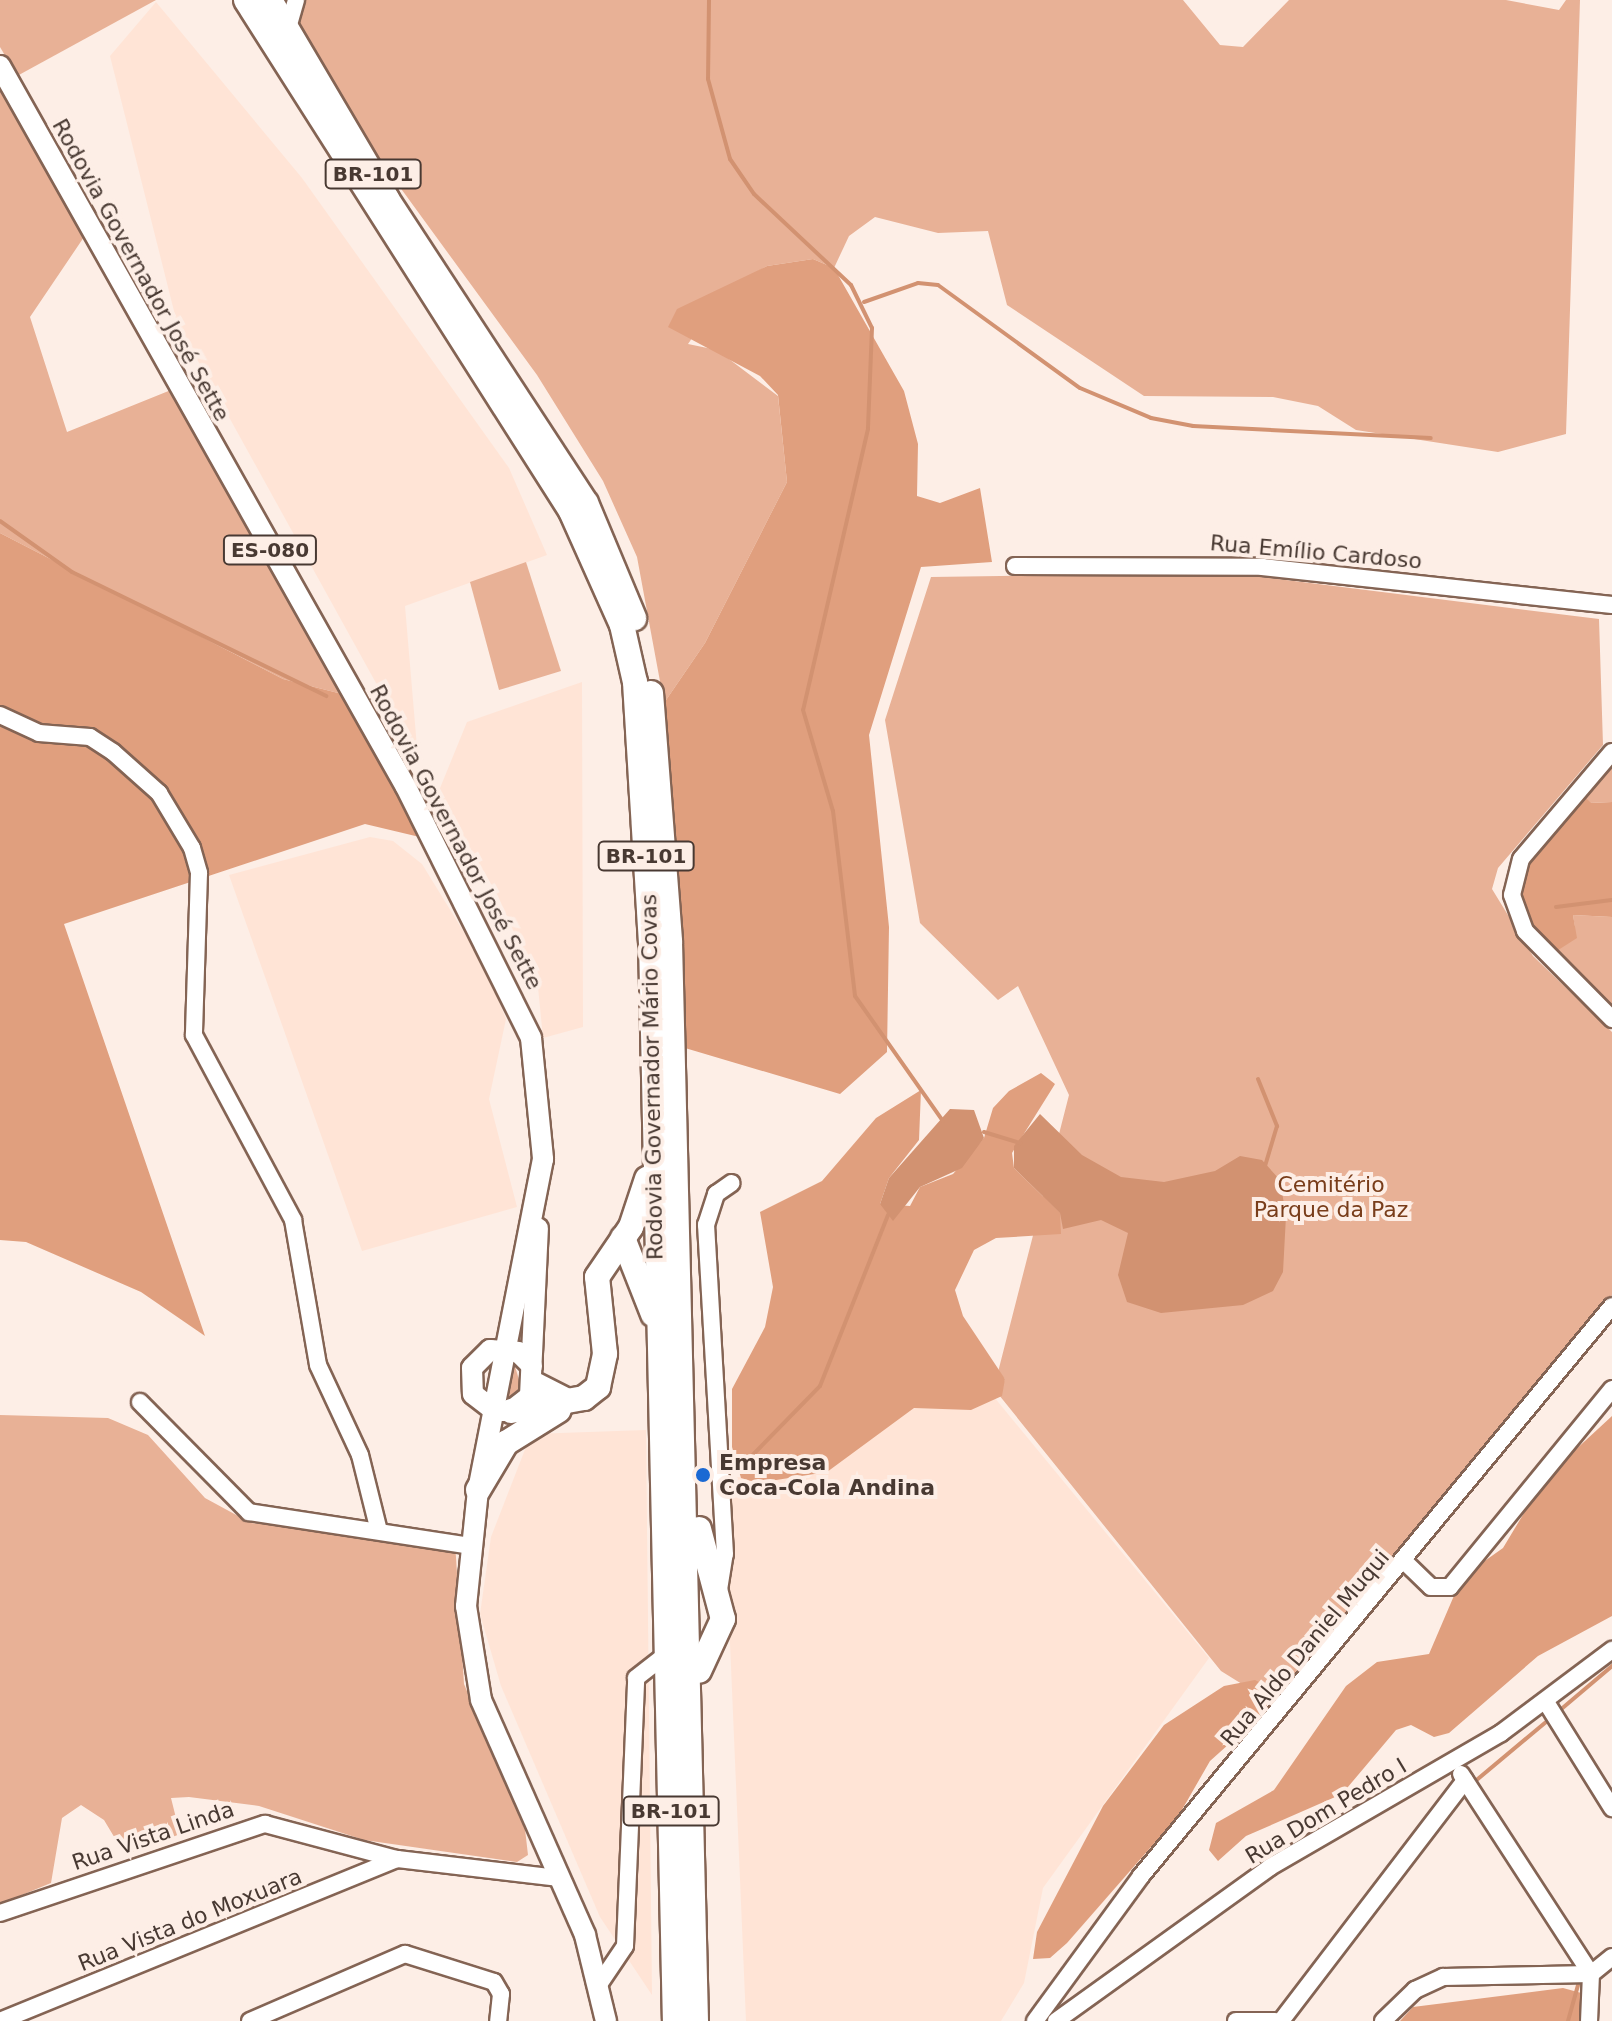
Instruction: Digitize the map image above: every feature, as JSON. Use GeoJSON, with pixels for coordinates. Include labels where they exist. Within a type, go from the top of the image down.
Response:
{"type":"FeatureCollection","features":[{"type":"Feature","properties":{"kind":"highway","name":"Rodovia Governador Mário Covas"},"geometry":{"type":"LineString","coordinates":[[246,0],[544,465],[622,625],[636,697],[654,1145],[668,1600],[675,2021]]}},
{"type":"Feature","properties":{"kind":"highway","name":"Rodovia Governador Mário Covas"},"geometry":{"type":"LineString","coordinates":[[270,0],[387,199],[586,503],[634,615],[654,718],[670,942],[687,1473],[703,1632],[693,1729],[696,2021]]}},
{"type":"Feature","properties":{"kind":"highway"},"geometry":{"type":"LineString","coordinates":[[478,1490],[517,1432],[572,1400],[604,1375],[596,1313],[597,1277],[627,1232],[654,1145]]}},
{"type":"Feature","properties":{"kind":"highway"},"geometry":{"type":"LineString","coordinates":[[627,1232],[655,1219],[669,1230],[676,1360],[683,1377]]}},
{"type":"Feature","properties":{"kind":"highway"},"geometry":{"type":"LineString","coordinates":[[627,1232],[640,1284],[659,1328]]}},
{"type":"Feature","properties":{"kind":"highway"},"geometry":{"type":"LineString","coordinates":[[596,1313],[610,1286],[640,1284]]}},
{"type":"Feature","properties":{"kind":"highway"},"geometry":{"type":"LineString","coordinates":[[533,1375],[572,1400]]}},
{"type":"Feature","properties":{"kind":"highway"},"geometry":{"type":"LineString","coordinates":[[496,1409],[572,1400]]}},
{"type":"Feature","properties":{"kind":"highway"},"geometry":{"type":"LineString","coordinates":[[668,1600],[703,1632],[723,1619],[716,1558],[687,1473]]}},
{"type":"Feature","properties":{"kind":"main road","name":"Rodovia Governador José Sette"},"geometry":{"type":"LineString","coordinates":[[0,66],[406,787],[515,996],[541,1088],[543,1159],[521,1287],[499,1349]]}},
{"type":"Feature","properties":{"kind":"main road"},"geometry":{"type":"LineString","coordinates":[[496,1409],[533,1375],[541,1255],[535,1207]]}},
{"type":"Feature","properties":{"kind":"main road"},"geometry":{"type":"LineString","coordinates":[[499,1349],[533,1375]]}},
{"type":"Feature","properties":{"kind":"main road"},"geometry":{"type":"LineString","coordinates":[[496,1409],[470,1381],[499,1349]]}},
{"type":"Feature","properties":{"kind":"main road"},"geometry":{"type":"LineString","coordinates":[[499,1349],[496,1409],[478,1490],[466,1606],[481,1700],[600,1983],[606,2021]]}},
{"type":"Feature","properties":{"kind":"street"},"geometry":{"type":"LineString","coordinates":[[288,28],[296,0]]}},
{"type":"Feature","properties":{"kind":"street","name":"Rua Emílio Cardoso"},"geometry":{"type":"LineString","coordinates":[[1015,566],[1262,567],[1612,605]]}},
{"type":"Feature","properties":{"kind":"street"},"geometry":{"type":"LineString","coordinates":[[0,715],[39,733],[90,737],[113,752],[159,793],[192,848],[199,873],[194,1035],[293,1220],[318,1365],[360,1455],[379,1531]]}},
{"type":"Feature","properties":{"kind":"street"},"geometry":{"type":"LineString","coordinates":[[1612,752],[1521,859],[1512,895],[1525,931],[1612,1019]]}},
{"type":"Feature","properties":{"kind":"street"},"geometry":{"type":"LineString","coordinates":[[716,1558],[706,1225],[716,1194],[732,1183]]}},
{"type":"Feature","properties":{"kind":"street","name":"Rua Aldo Daniel Muqui"},"geometry":{"type":"LineString","coordinates":[[1035,2021],[1141,1876],[1612,1306]]}},
{"type":"Feature","properties":{"kind":"street"},"geometry":{"type":"LineString","coordinates":[[1404,1561],[1431,1587],[1450,1587],[1612,1389]]}},
{"type":"Feature","properties":{"kind":"street"},"geometry":{"type":"LineString","coordinates":[[140,1402],[249,1512],[470,1546]]}},
{"type":"Feature","properties":{"kind":"street","name":"Rua Dom Pedro I"},"geometry":{"type":"LineString","coordinates":[[1056,2021],[1270,1867],[1454,1762],[1546,1702],[1612,1650]]}},
{"type":"Feature","properties":{"kind":"street"},"geometry":{"type":"LineString","coordinates":[[600,1983],[625,1946],[634,1688],[641,1667],[668,1653]]}},
{"type":"Feature","properties":{"kind":"street"},"geometry":{"type":"LineString","coordinates":[[1546,1702],[1612,1808]]}},
{"type":"Feature","properties":{"kind":"street"},"geometry":{"type":"LineString","coordinates":[[1454,1762],[1591,1974],[1589,2021]]}},
{"type":"Feature","properties":{"kind":"street"},"geometry":{"type":"LineString","coordinates":[[1236,2021],[1278,2021],[1465,1780]]}},
{"type":"Feature","properties":{"kind":"street","name":"Rua Vista Linda"},"geometry":{"type":"LineString","coordinates":[[0,1913],[265,1824],[397,1859],[558,1878]]}},
{"type":"Feature","properties":{"kind":"street","name":"Rua Vista do Moxuara"},"geometry":{"type":"LineString","coordinates":[[0,2021],[397,1859]]}},
{"type":"Feature","properties":{"kind":"street"},"geometry":{"type":"LineString","coordinates":[[250,2021],[405,1954],[487,1978],[502,2003],[498,2021]]}},
{"type":"Feature","properties":{"kind":"street"},"geometry":{"type":"LineString","coordinates":[[1383,2021],[1415,1990],[1460,1973],[1591,1974],[1612,1957]]}},
{"type":"Feature","properties":{"kind":"shaded area"},"geometry":{"type":"Polygon","coordinates":[[[156,2],[302,178],[509,468],[547,555],[405,606],[418,759],[177,323],[110,56],[156,2]]]}},
{"type":"Feature","properties":{"kind":"shaded area"},"geometry":{"type":"Polygon","coordinates":[[[813,259],[834,268],[904,391],[918,444],[917,496],[940,503],[980,488],[992,562],[921,567],[869,735],[889,927],[887,1052],[840,1094],[685,1048],[664,703],[705,643],[787,482],[778,395],[760,376],[668,327],[677,309],[767,266],[813,259]]]}},
{"type":"Feature","properties":{"kind":"shaded area"},"geometry":{"type":"Polygon","coordinates":[[[0,533],[283,679],[346,695],[428,839],[365,824],[64,924],[205,1336],[141,1292],[26,1242],[0,1240],[0,533]]]}},
{"type":"Feature","properties":{"kind":"shaded area"},"geometry":{"type":"Polygon","coordinates":[[[582,682],[583,1027],[543,1038],[538,987],[498,896],[438,793],[467,722],[582,682]]]}},
{"type":"Feature","properties":{"kind":"shaded area"},"geometry":{"type":"Polygon","coordinates":[[[1583,795],[1591,803],[1612,802],[1612,917],[1573,915],[1577,938],[1552,954],[1519,908],[1514,878],[1583,795]]]}},
{"type":"Feature","properties":{"kind":"shaded area"},"geometry":{"type":"Polygon","coordinates":[[[370,837],[393,841],[422,864],[484,965],[506,1019],[489,1099],[517,1207],[362,1251],[229,875],[370,837]]]}},
{"type":"Feature","properties":{"kind":"shaded area"},"geometry":{"type":"Polygon","coordinates":[[[1041,1073],[1055,1084],[1012,1153],[1014,1168],[1060,1213],[1061,1234],[996,1238],[974,1250],[955,1290],[963,1316],[1005,1379],[1002,1396],[971,1410],[914,1408],[827,1472],[758,1483],[741,1478],[732,1447],[732,1389],[765,1327],[773,1287],[760,1212],[822,1181],[876,1118],[921,1090],[919,1140],[889,1178],[880,1204],[910,1206],[920,1187],[953,1174],[984,1138],[993,1108],[1009,1091],[1041,1073]]]}},
{"type":"Feature","properties":{"kind":"shaded area"},"geometry":{"type":"Polygon","coordinates":[[[950,1109],[974,1110],[984,1138],[962,1168],[920,1187],[893,1221],[880,1204],[889,1178],[950,1109]]]}},
{"type":"Feature","properties":{"kind":"shaded area"},"geometry":{"type":"Polygon","coordinates":[[[1040,1114],[1082,1155],[1121,1177],[1164,1182],[1215,1171],[1240,1156],[1262,1160],[1280,1180],[1286,1216],[1283,1272],[1273,1291],[1243,1305],[1161,1313],[1127,1302],[1118,1275],[1128,1233],[1101,1220],[1063,1229],[1060,1213],[1014,1168],[1014,1146],[1040,1114]]]}},
{"type":"Feature","properties":{"kind":"shaded area"},"geometry":{"type":"Polygon","coordinates":[[[914,1384],[994,1397],[1209,1658],[1043,1888],[1024,1983],[1001,2021],[746,2021],[723,1477],[809,1478],[914,1384]]]}},
{"type":"Feature","properties":{"kind":"shaded area"},"geometry":{"type":"Polygon","coordinates":[[[1612,1416],[1612,1616],[1538,1656],[1449,1733],[1434,1737],[1411,1725],[1396,1730],[1342,1794],[1246,1836],[1218,1861],[1209,1850],[1216,1823],[1274,1790],[1346,1686],[1377,1662],[1429,1654],[1462,1577],[1503,1548],[1545,1478],[1612,1416]]]}},
{"type":"Feature","properties":{"kind":"shaded area"},"geometry":{"type":"Polygon","coordinates":[[[646,1430],[652,1995],[600,1917],[501,1686],[480,1614],[491,1537],[531,1434],[646,1430]]]}},
{"type":"Feature","properties":{"kind":"shaded area"},"geometry":{"type":"Polygon","coordinates":[[[1255,1680],[1267,1686],[1267,1710],[1210,1761],[1179,1815],[1067,1943],[1050,1958],[1033,1959],[1037,1932],[1103,1806],[1164,1725],[1224,1686],[1255,1680]]]}},
{"type":"Feature","properties":{"kind":"shaded area"},"geometry":{"type":"Polygon","coordinates":[[[1563,1988],[1585,1994],[1585,2021],[1400,2021],[1413,2007],[1563,1988]]]}},
{"type":"Feature","properties":{"kind":"green space"},"geometry":{"type":"Polygon","coordinates":[[[0,0],[156,0],[17,76],[0,47],[0,0]]]}},
{"type":"Feature","properties":{"kind":"green space"},"geometry":{"type":"Polygon","coordinates":[[[282,0],[1183,0],[1220,45],[1243,47],[1289,0],[1506,0],[1559,10],[1566,0],[1580,0],[1566,434],[1498,452],[1356,430],[1318,406],[1273,397],[1144,396],[1007,305],[988,231],[938,233],[875,217],[849,236],[834,268],[813,259],[767,266],[725,290],[688,344],[717,350],[778,396],[787,482],[705,643],[664,703],[637,557],[603,481],[537,375],[375,153],[282,0]]]}},
{"type":"Feature","properties":{"kind":"green space"},"geometry":{"type":"Polygon","coordinates":[[[0,90],[84,237],[30,317],[67,432],[171,390],[346,695],[283,679],[0,533],[0,90]]]}},
{"type":"Feature","properties":{"kind":"green space"},"geometry":{"type":"Polygon","coordinates":[[[526,562],[561,671],[499,690],[470,582],[526,562]]]}},
{"type":"Feature","properties":{"kind":"green space","name":"Cemitério Parque da Paz"},"geometry":{"type":"Polygon","coordinates":[[[1229,573],[1599,619],[1603,745],[1498,868],[1492,889],[1533,956],[1612,1032],[1612,1295],[1274,1704],[1221,1671],[999,1395],[1005,1379],[998,1372],[1069,1095],[1018,986],[998,1000],[920,923],[885,720],[931,577],[1229,573]]]}},
{"type":"Feature","properties":{"kind":"green space"},"geometry":{"type":"Polygon","coordinates":[[[1612,756],[1612,802],[1590,803],[1583,795],[1612,756]]]}},
{"type":"Feature","properties":{"kind":"green space"},"geometry":{"type":"Polygon","coordinates":[[[1573,915],[1612,917],[1612,1018],[1552,954],[1575,928],[1573,915]]]}},
{"type":"Feature","properties":{"kind":"green space"},"geometry":{"type":"Polygon","coordinates":[[[514,1363],[523,1393],[506,1406],[514,1363]]]}},
{"type":"Feature","properties":{"kind":"green space"},"geometry":{"type":"Polygon","coordinates":[[[0,1415],[108,1418],[148,1435],[205,1498],[251,1523],[455,1542],[464,1684],[525,1829],[528,1855],[517,1862],[364,1840],[259,1806],[189,1797],[171,1798],[180,1834],[135,1852],[122,1850],[104,1820],[81,1805],[62,1818],[51,1883],[0,1904],[0,1415]]]}},
{"type":"Feature","properties":{"kind":"waterway"},"geometry":{"type":"LineString","coordinates":[[709,0],[708,79],[730,159],[754,194],[851,285],[872,328],[868,429],[803,710],[833,811],[855,996],[943,1121]]}},
{"type":"Feature","properties":{"kind":"waterway"},"geometry":{"type":"LineString","coordinates":[[864,302],[918,283],[938,285],[1080,388],[1151,418],[1193,426],[1431,438]]}},
{"type":"Feature","properties":{"kind":"waterway"},"geometry":{"type":"LineString","coordinates":[[0,521],[72,572],[326,696]]}},
{"type":"Feature","properties":{"kind":"waterway"},"geometry":{"type":"LineString","coordinates":[[1556,907],[1612,900]]}},
{"type":"Feature","properties":{"kind":"waterway"},"geometry":{"type":"LineString","coordinates":[[1258,1079],[1277,1126],[1265,1166]]}},
{"type":"Feature","properties":{"kind":"waterway"},"geometry":{"type":"LineString","coordinates":[[984,1132],[1020,1143]]}},
{"type":"Feature","properties":{"kind":"waterway"},"geometry":{"type":"LineString","coordinates":[[741,1467],[820,1386],[888,1215]]}},
{"type":"Feature","properties":{"kind":"waterway"},"geometry":{"type":"LineString","coordinates":[[1559,1711],[1612,1666]]}},
{"type":"Feature","properties":{"kind":"waterway"},"geometry":{"type":"LineString","coordinates":[[1473,1783],[1552,1717]]}},
{"type":"Feature","properties":{"kind":"waterway"},"geometry":{"type":"LineString","coordinates":[[1568,2021],[1580,1978]]}},
{"type":"Feature","properties":{"kind":"place","name":"Empresa Coca-Cola Andina"},"geometry":{"type":"Point","coordinates":[703,1475]}}]}
